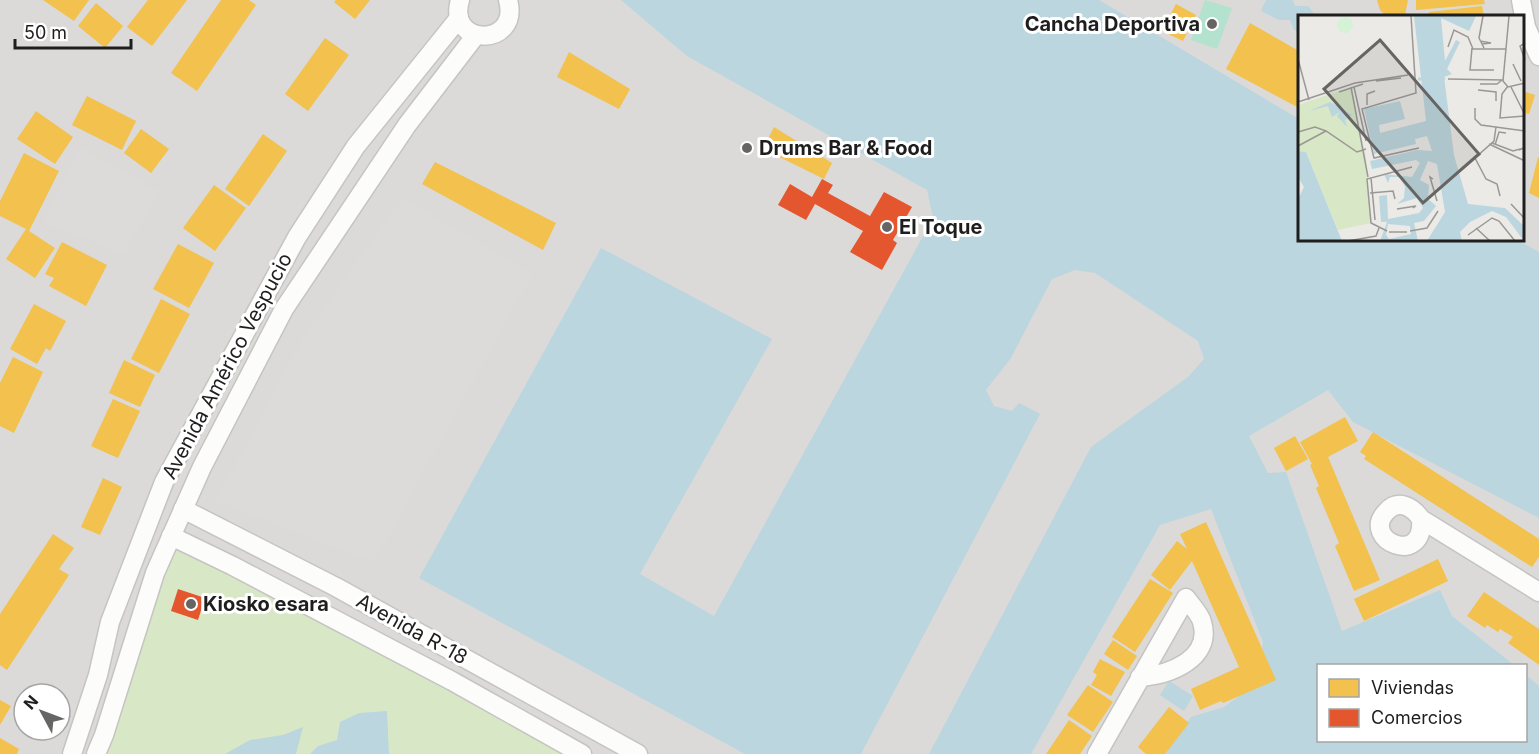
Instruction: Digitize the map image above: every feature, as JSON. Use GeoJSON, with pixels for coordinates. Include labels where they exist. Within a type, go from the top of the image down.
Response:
{"type":"FeatureCollection","features":[{"type":"Feature","properties":{"kind":"street"},"geometry":{"type":"LineString","coordinates":[[460,9],[468,32],[476,35],[492,35],[506,25],[509,17],[508,0]]}},
{"type":"Feature","properties":{"kind":"street"},"geometry":{"type":"LineString","coordinates":[[1521,0],[1524,15]]}},
{"type":"Feature","properties":{"kind":"street","name":"Avenida Américo Vespucio"},"geometry":{"type":"LineString","coordinates":[[72,754],[98,675],[110,622],[164,482],[297,237],[356,146],[460,9]]}},
{"type":"Feature","properties":{"kind":"street"},"geometry":{"type":"LineString","coordinates":[[1524,16],[1526,27],[1539,56]]}},
{"type":"Feature","properties":{"kind":"street","name":"Avenida Américo Vespucio"},"geometry":{"type":"LineString","coordinates":[[96,754],[155,573],[202,467],[284,309],[406,125],[476,35]]}},
{"type":"Feature","properties":{"kind":"street","name":"Avenida R-18"},"geometry":{"type":"LineString","coordinates":[[183,509],[336,587],[638,754]]}},
{"type":"Feature","properties":{"kind":"street"},"geometry":{"type":"LineString","coordinates":[[1421,519],[1539,592]]}},
{"type":"Feature","properties":{"kind":"street","name":"Avenida R-18"},"geometry":{"type":"LineString","coordinates":[[171,536],[452,681],[582,754]]}},
{"type":"Feature","properties":{"kind":"street"},"geometry":{"type":"LineString","coordinates":[[1097,754],[1140,677]]}},
{"type":"Feature","properties":{"kind":"shaded area"},"geometry":{"type":"Polygon","coordinates":[[[0,0],[1539,0],[1539,754],[0,754],[0,0]]]}},
{"type":"Feature","properties":{"kind":"shaded area"},"geometry":{"type":"Polygon","coordinates":[[[79,147],[160,192],[124,254],[44,223],[79,147]]]}},
{"type":"Feature","properties":{"kind":"shaded area"},"geometry":{"type":"Polygon","coordinates":[[[402,198],[532,274],[374,562],[216,501],[303,338],[402,198]]]}},
{"type":"Feature","properties":{"kind":"green space","name":"Cancha Deportiva"},"geometry":{"type":"Polygon","coordinates":[[[1205,0],[1232,8],[1217,49],[1191,40],[1205,0]]]}},
{"type":"Feature","properties":{"kind":"green space"},"geometry":{"type":"Polygon","coordinates":[[[171,536],[583,754],[96,754],[171,536]]]}},
{"type":"Feature","properties":{"kind":"water"},"geometry":{"type":"Polygon","coordinates":[[[621,0],[1099,0],[1298,118],[1298,242],[1521,242],[1539,252],[1539,518],[1353,422],[1328,390],[1249,436],[1268,473],[1286,472],[1342,631],[1440,590],[1452,616],[1513,664],[1317,664],[1317,742],[1527,742],[1527,676],[1539,686],[1539,754],[1164,754],[1191,717],[1224,707],[1239,696],[1260,669],[1263,642],[1211,509],[1160,525],[1031,754],[929,754],[1091,447],[1188,377],[1204,359],[1198,341],[1095,273],[1075,270],[1052,279],[1011,358],[986,390],[994,406],[1012,411],[1019,403],[1040,414],[861,754],[745,754],[419,578],[601,248],[772,339],[640,574],[714,616],[933,218],[927,190],[687,56],[621,0]]]}},
{"type":"Feature","properties":{"kind":"water"},"geometry":{"type":"Polygon","coordinates":[[[1266,0],[1293,0],[1295,6],[1308,6],[1314,15],[1298,15],[1298,31],[1294,30],[1290,20],[1279,20],[1261,11],[1266,0]]]}},
{"type":"Feature","properties":{"kind":"water"},"geometry":{"type":"Polygon","coordinates":[[[1169,681],[1193,696],[1184,711],[1160,695],[1169,681]]]}},
{"type":"Feature","properties":{"kind":"water"},"geometry":{"type":"Polygon","coordinates":[[[387,711],[389,754],[310,754],[318,746],[337,740],[340,722],[359,713],[387,711]]]}},
{"type":"Feature","properties":{"kind":"water"},"geometry":{"type":"Polygon","coordinates":[[[303,727],[296,754],[225,754],[250,740],[283,735],[303,727]]]}},
{"type":"Feature","properties":{"kind":"building: Viviendas"},"geometry":{"type":"Polygon","coordinates":[[[43,0],[89,0],[74,21],[43,0]]]}},
{"type":"Feature","properties":{"kind":"building: Viviendas"},"geometry":{"type":"Polygon","coordinates":[[[148,0],[187,0],[152,46],[127,27],[148,0]]]}},
{"type":"Feature","properties":{"kind":"building: Viviendas"},"geometry":{"type":"Polygon","coordinates":[[[221,0],[249,0],[256,5],[197,91],[171,73],[221,0]]]}},
{"type":"Feature","properties":{"kind":"building: Viviendas"},"geometry":{"type":"Polygon","coordinates":[[[336,0],[370,0],[355,19],[334,2],[336,0]]]}},
{"type":"Feature","properties":{"kind":"building: Viviendas"},"geometry":{"type":"Polygon","coordinates":[[[1377,0],[1408,0],[1405,15],[1385,15],[1380,10],[1377,0]]]}},
{"type":"Feature","properties":{"kind":"building: Viviendas"},"geometry":{"type":"Polygon","coordinates":[[[1416,0],[1484,0],[1485,4],[1416,10],[1416,0]]]}},
{"type":"Feature","properties":{"kind":"building: Viviendas"},"geometry":{"type":"Polygon","coordinates":[[[96,3],[123,26],[105,48],[78,26],[96,3]]]}},
{"type":"Feature","properties":{"kind":"building: Viviendas"},"geometry":{"type":"Polygon","coordinates":[[[1176,4],[1196,15],[1183,41],[1162,31],[1176,4]]]}},
{"type":"Feature","properties":{"kind":"building: Viviendas"},"geometry":{"type":"Polygon","coordinates":[[[1482,6],[1484,15],[1428,15],[1429,12],[1482,6]]]}},
{"type":"Feature","properties":{"kind":"building: Viviendas"},"geometry":{"type":"Polygon","coordinates":[[[1250,23],[1298,50],[1298,107],[1226,69],[1250,23]]]}},
{"type":"Feature","properties":{"kind":"building: Viviendas"},"geometry":{"type":"Polygon","coordinates":[[[325,38],[349,55],[308,111],[285,94],[325,38]]]}},
{"type":"Feature","properties":{"kind":"building: Viviendas"},"geometry":{"type":"Polygon","coordinates":[[[569,52],[630,89],[619,109],[557,77],[569,52]]]}},
{"type":"Feature","properties":{"kind":"building: Viviendas"},"geometry":{"type":"Polygon","coordinates":[[[1524,92],[1535,95],[1529,114],[1524,113],[1524,92]]]}},
{"type":"Feature","properties":{"kind":"building: Viviendas"},"geometry":{"type":"Polygon","coordinates":[[[87,96],[136,121],[122,150],[72,125],[87,96]]]}},
{"type":"Feature","properties":{"kind":"building: Viviendas"},"geometry":{"type":"Polygon","coordinates":[[[36,111],[73,137],[55,164],[17,139],[36,111]]]}},
{"type":"Feature","properties":{"kind":"building: Viviendas"},"geometry":{"type":"Polygon","coordinates":[[[774,127],[832,163],[824,179],[763,149],[774,127]]]}},
{"type":"Feature","properties":{"kind":"building: Viviendas"},"geometry":{"type":"Polygon","coordinates":[[[141,129],[169,149],[151,173],[124,153],[141,129]]]}},
{"type":"Feature","properties":{"kind":"building: Viviendas"},"geometry":{"type":"Polygon","coordinates":[[[263,134],[287,151],[249,206],[225,189],[263,134]]]}},
{"type":"Feature","properties":{"kind":"building: Viviendas"},"geometry":{"type":"Polygon","coordinates":[[[24,153],[59,171],[29,231],[55,248],[35,278],[6,259],[26,229],[0,216],[0,201],[24,153]]]}},
{"type":"Feature","properties":{"kind":"building: Viviendas"},"geometry":{"type":"Polygon","coordinates":[[[1539,157],[1539,198],[1529,193],[1539,157]]]}},
{"type":"Feature","properties":{"kind":"building: Viviendas"},"geometry":{"type":"Polygon","coordinates":[[[435,162],[556,223],[543,250],[422,184],[435,162]]]}},
{"type":"Feature","properties":{"kind":"building: Viviendas"},"geometry":{"type":"Polygon","coordinates":[[[214,185],[246,208],[215,251],[183,228],[214,185]]]}},
{"type":"Feature","properties":{"kind":"building: Viviendas"},"geometry":{"type":"Polygon","coordinates":[[[62,242],[107,265],[86,306],[49,286],[54,278],[45,274],[62,242]]]}},
{"type":"Feature","properties":{"kind":"building: Viviendas"},"geometry":{"type":"Polygon","coordinates":[[[178,244],[214,263],[189,308],[153,289],[178,244]]]}},
{"type":"Feature","properties":{"kind":"building: Viviendas"},"geometry":{"type":"Polygon","coordinates":[[[161,299],[190,314],[159,373],[131,359],[161,299]]]}},
{"type":"Feature","properties":{"kind":"building: Viviendas"},"geometry":{"type":"Polygon","coordinates":[[[34,304],[66,321],[50,351],[46,348],[37,364],[10,349],[34,304]]]}},
{"type":"Feature","properties":{"kind":"building: Viviendas"},"geometry":{"type":"Polygon","coordinates":[[[13,357],[43,372],[14,433],[0,426],[0,383],[13,357]]]}},
{"type":"Feature","properties":{"kind":"building: Viviendas"},"geometry":{"type":"Polygon","coordinates":[[[124,360],[155,375],[140,407],[109,393],[124,360]]]}},
{"type":"Feature","properties":{"kind":"building: Viviendas"},"geometry":{"type":"Polygon","coordinates":[[[113,399],[140,411],[118,458],[91,446],[113,399]]]}},
{"type":"Feature","properties":{"kind":"building: Viviendas"},"geometry":{"type":"Polygon","coordinates":[[[1345,417],[1358,441],[1328,457],[1380,580],[1354,591],[1335,546],[1339,543],[1316,488],[1319,486],[1310,465],[1312,464],[1300,442],[1345,417]]]}},
{"type":"Feature","properties":{"kind":"building: Viviendas"},"geometry":{"type":"Polygon","coordinates":[[[1373,432],[1539,539],[1539,557],[1532,567],[1364,459],[1366,456],[1360,452],[1373,432]]]}},
{"type":"Feature","properties":{"kind":"building: Viviendas"},"geometry":{"type":"Polygon","coordinates":[[[1295,436],[1308,459],[1286,471],[1274,448],[1295,436]]]}},
{"type":"Feature","properties":{"kind":"building: Viviendas"},"geometry":{"type":"Polygon","coordinates":[[[103,478],[122,487],[100,535],[81,527],[103,478]]]}},
{"type":"Feature","properties":{"kind":"building: Viviendas"},"geometry":{"type":"Polygon","coordinates":[[[1206,522],[1276,680],[1223,703],[1221,701],[1200,710],[1191,689],[1239,667],[1192,561],[1170,590],[1151,575],[1177,541],[1187,549],[1180,534],[1206,522]]]}},
{"type":"Feature","properties":{"kind":"building: Viviendas"},"geometry":{"type":"Polygon","coordinates":[[[53,534],[74,548],[59,569],[69,575],[7,670],[0,665],[0,614],[53,534]]]}},
{"type":"Feature","properties":{"kind":"building: Viviendas"},"geometry":{"type":"Polygon","coordinates":[[[1438,559],[1448,581],[1364,621],[1354,599],[1438,559]]]}},
{"type":"Feature","properties":{"kind":"building: Viviendas"},"geometry":{"type":"Polygon","coordinates":[[[1150,579],[1173,593],[1135,652],[1112,637],[1150,579]]]}},
{"type":"Feature","properties":{"kind":"building: Viviendas"},"geometry":{"type":"Polygon","coordinates":[[[1484,592],[1539,629],[1539,665],[1508,643],[1513,637],[1500,629],[1498,632],[1487,625],[1485,628],[1467,616],[1484,592]]]}},
{"type":"Feature","properties":{"kind":"building: Viviendas"},"geometry":{"type":"Polygon","coordinates":[[[1113,640],[1137,656],[1128,670],[1104,654],[1113,640]]]}},
{"type":"Feature","properties":{"kind":"building: Viviendas"},"geometry":{"type":"Polygon","coordinates":[[[1100,659],[1125,672],[1111,696],[1091,685],[1097,675],[1093,672],[1100,659]]]}},
{"type":"Feature","properties":{"kind":"building: Viviendas"},"geometry":{"type":"Polygon","coordinates":[[[1088,685],[1113,702],[1093,732],[1067,715],[1088,685]]]}},
{"type":"Feature","properties":{"kind":"building: Viviendas"},"geometry":{"type":"Polygon","coordinates":[[[0,700],[11,706],[0,725],[0,700]]]}},
{"type":"Feature","properties":{"kind":"building: Viviendas"},"geometry":{"type":"Polygon","coordinates":[[[1169,707],[1189,723],[1165,754],[1146,754],[1138,747],[1169,707]]]}},
{"type":"Feature","properties":{"kind":"building: Viviendas"},"geometry":{"type":"Polygon","coordinates":[[[1069,720],[1092,736],[1080,754],[1046,754],[1069,720]]]}},
{"type":"Feature","properties":{"kind":"building: Viviendas"},"geometry":{"type":"Polygon","coordinates":[[[0,738],[19,749],[17,754],[0,754],[0,738]]]}},
{"type":"Feature","properties":{"kind":"building: Comercios"},"geometry":{"type":"Polygon","coordinates":[[[822,179],[833,185],[828,193],[870,216],[884,192],[912,207],[893,240],[897,243],[882,270],[850,252],[863,231],[815,204],[806,220],[778,205],[790,184],[812,197],[822,179]]]}},
{"type":"Feature","properties":{"kind":"building: Comercios"},"geometry":{"type":"Polygon","coordinates":[[[178,589],[205,598],[198,620],[171,611],[178,589]]]}},
{"type":"Feature","properties":{"kind":"place","name":"Cancha Deportiva"},"geometry":{"type":"Point","coordinates":[1212,24]}},
{"type":"Feature","properties":{"kind":"place","name":"Drums Bar & Food"},"geometry":{"type":"Point","coordinates":[747,148]}},
{"type":"Feature","properties":{"kind":"place","name":"El Toque"},"geometry":{"type":"Point","coordinates":[887,227]}},
{"type":"Feature","properties":{"kind":"place","name":"Kiosko esara"},"geometry":{"type":"Point","coordinates":[191,604]}}]}
